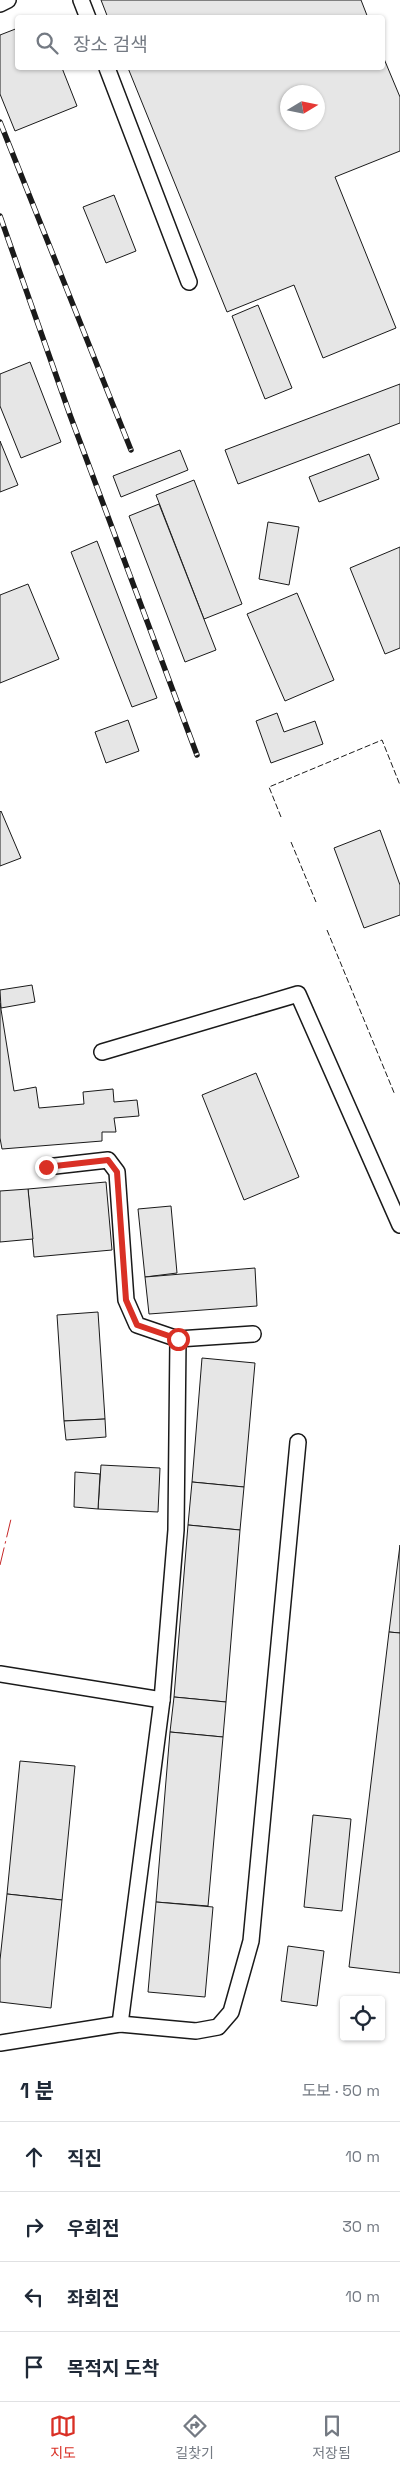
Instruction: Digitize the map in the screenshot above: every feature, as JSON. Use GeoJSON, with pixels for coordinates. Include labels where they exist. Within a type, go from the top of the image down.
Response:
{"type":"FeatureCollection","features":[{"type":"Feature","properties":{"kind":"lane"},"geometry":{"type":"LineString","coordinates":[[0,4],[8,0]]}},
{"type":"Feature","properties":{"kind":"lane"},"geometry":{"type":"LineString","coordinates":[[81,0],[87,15]]}},
{"type":"Feature","properties":{"kind":"lane"},"geometry":{"type":"LineString","coordinates":[[108,70],[189,282]]}},
{"type":"Feature","properties":{"kind":"lane"},"geometry":{"type":"LineString","coordinates":[[102,1052],[298,994],[400,1225]]}},
{"type":"Feature","properties":{"kind":"lane"},"geometry":{"type":"LineString","coordinates":[[46,1167],[108,1160],[117,1172],[126,1300],[137,1325],[178,1339],[253,1334]]}},
{"type":"Feature","properties":{"kind":"lane"},"geometry":{"type":"LineString","coordinates":[[120,2024],[162,1700],[176,1530],[178,1339]]}},
{"type":"Feature","properties":{"kind":"lane"},"geometry":{"type":"LineString","coordinates":[[0,2043],[120,2024],[196,2031],[218,2027],[231,2012],[251,1941],[298,1442]]}},
{"type":"Feature","properties":{"kind":"lane"},"geometry":{"type":"LineString","coordinates":[[0,1674],[162,1700]]}},
{"type":"Feature","properties":{"kind":"building"},"geometry":{"type":"Polygon","coordinates":[[[101,0],[361,0],[367,15],[107,15],[101,0]]]}},
{"type":"Feature","properties":{"kind":"building"},"geometry":{"type":"Polygon","coordinates":[[[15,29],[15,70],[63,70],[77,106],[15,131],[0,94],[0,35],[15,29]]]}},
{"type":"Feature","properties":{"kind":"building"},"geometry":{"type":"Polygon","coordinates":[[[385,61],[400,97],[400,151],[335,177],[396,328],[323,358],[294,285],[227,312],[129,70],[385,70],[385,61]]]}},
{"type":"Feature","properties":{"kind":"building"},"geometry":{"type":"Polygon","coordinates":[[[114,195],[136,251],[106,263],[83,207],[114,195]]]}},
{"type":"Feature","properties":{"kind":"building"},"geometry":{"type":"Polygon","coordinates":[[[258,305],[292,388],[265,399],[232,316],[258,305]]]}},
{"type":"Feature","properties":{"kind":"building"},"geometry":{"type":"Polygon","coordinates":[[[30,362],[61,442],[21,458],[0,406],[0,374],[30,362]]]}},
{"type":"Feature","properties":{"kind":"building"},"geometry":{"type":"Polygon","coordinates":[[[400,384],[400,423],[238,484],[225,450],[400,384]]]}},
{"type":"Feature","properties":{"kind":"building"},"geometry":{"type":"Polygon","coordinates":[[[0,441],[18,485],[0,492],[0,441]]]}},
{"type":"Feature","properties":{"kind":"building"},"geometry":{"type":"Polygon","coordinates":[[[180,450],[188,470],[121,497],[113,476],[180,450]]]}},
{"type":"Feature","properties":{"kind":"building"},"geometry":{"type":"Polygon","coordinates":[[[369,454],[379,479],[319,502],[309,477],[369,454]]]}},
{"type":"Feature","properties":{"kind":"building"},"geometry":{"type":"Polygon","coordinates":[[[194,480],[242,604],[204,619],[156,495],[194,480]]]}},
{"type":"Feature","properties":{"kind":"building"},"geometry":{"type":"Polygon","coordinates":[[[159,504],[216,650],[185,662],[129,516],[159,504]]]}},
{"type":"Feature","properties":{"kind":"building"},"geometry":{"type":"Polygon","coordinates":[[[268,522],[299,527],[289,585],[259,579],[268,522]]]}},
{"type":"Feature","properties":{"kind":"building"},"geometry":{"type":"Polygon","coordinates":[[[97,541],[157,698],[132,707],[71,552],[97,541]]]}},
{"type":"Feature","properties":{"kind":"building"},"geometry":{"type":"Polygon","coordinates":[[[400,547],[400,648],[385,654],[350,568],[400,547]]]}},
{"type":"Feature","properties":{"kind":"building"},"geometry":{"type":"Polygon","coordinates":[[[28,584],[59,659],[0,683],[0,595],[28,584]]]}},
{"type":"Feature","properties":{"kind":"building"},"geometry":{"type":"Polygon","coordinates":[[[297,593],[334,680],[285,701],[247,614],[297,593]]]}},
{"type":"Feature","properties":{"kind":"building"},"geometry":{"type":"Polygon","coordinates":[[[277,713],[284,732],[315,721],[323,744],[271,763],[256,721],[277,713]]]}},
{"type":"Feature","properties":{"kind":"building"},"geometry":{"type":"Polygon","coordinates":[[[128,720],[139,751],[106,763],[95,732],[128,720]]]}},
{"type":"Feature","properties":{"kind":"building"},"geometry":{"type":"Polygon","coordinates":[[[0,812],[21,858],[0,866],[0,812]]]}},
{"type":"Feature","properties":{"kind":"building"},"geometry":{"type":"Polygon","coordinates":[[[380,830],[400,885],[400,915],[364,928],[334,848],[380,830]]]}},
{"type":"Feature","properties":{"kind":"building"},"geometry":{"type":"Polygon","coordinates":[[[32,985],[35,1002],[1,1008],[0,990],[32,985]]]}},
{"type":"Feature","properties":{"kind":"building"},"geometry":{"type":"Polygon","coordinates":[[[0,1003],[14,1091],[36,1087],[39,1108],[84,1104],[83,1092],[113,1089],[114,1102],[137,1100],[139,1116],[114,1118],[116,1132],[102,1132],[102,1141],[2,1149],[0,1138],[0,1003]]]}},
{"type":"Feature","properties":{"kind":"building"},"geometry":{"type":"Polygon","coordinates":[[[256,1073],[299,1177],[244,1200],[202,1095],[256,1073]]]}},
{"type":"Feature","properties":{"kind":"building"},"geometry":{"type":"Polygon","coordinates":[[[106,1182],[112,1250],[34,1257],[28,1189],[106,1182]]]}},
{"type":"Feature","properties":{"kind":"building"},"geometry":{"type":"Polygon","coordinates":[[[28,1189],[33,1239],[0,1242],[0,1191],[28,1189]]]}},
{"type":"Feature","properties":{"kind":"building"},"geometry":{"type":"Polygon","coordinates":[[[171,1206],[177,1273],[145,1277],[138,1209],[171,1206]]]}},
{"type":"Feature","properties":{"kind":"building"},"geometry":{"type":"Polygon","coordinates":[[[255,1268],[257,1306],[149,1314],[145,1277],[255,1268]]]}},
{"type":"Feature","properties":{"kind":"building"},"geometry":{"type":"Polygon","coordinates":[[[98,1312],[105,1419],[64,1421],[57,1315],[98,1312]]]}},
{"type":"Feature","properties":{"kind":"building"},"geometry":{"type":"Polygon","coordinates":[[[202,1358],[255,1363],[244,1487],[192,1482],[202,1358]]]}},
{"type":"Feature","properties":{"kind":"building"},"geometry":{"type":"Polygon","coordinates":[[[105,1419],[106,1437],[66,1440],[64,1421],[105,1419]]]}},
{"type":"Feature","properties":{"kind":"building"},"geometry":{"type":"Polygon","coordinates":[[[101,1465],[160,1468],[158,1512],[98,1509],[101,1465]]]}},
{"type":"Feature","properties":{"kind":"building"},"geometry":{"type":"Polygon","coordinates":[[[75,1472],[100,1474],[98,1509],[74,1507],[75,1472]]]}},
{"type":"Feature","properties":{"kind":"building"},"geometry":{"type":"Polygon","coordinates":[[[192,1482],[244,1487],[240,1530],[188,1525],[192,1482]]]}},
{"type":"Feature","properties":{"kind":"building"},"geometry":{"type":"Polygon","coordinates":[[[188,1525],[240,1530],[226,1702],[174,1697],[188,1525]]]}},
{"type":"Feature","properties":{"kind":"building"},"geometry":{"type":"Polygon","coordinates":[[[400,1545],[400,1633],[389,1632],[400,1545]]]}},
{"type":"Feature","properties":{"kind":"building"},"geometry":{"type":"Polygon","coordinates":[[[389,1632],[400,1633],[400,1973],[349,1967],[389,1632]]]}},
{"type":"Feature","properties":{"kind":"building"},"geometry":{"type":"Polygon","coordinates":[[[174,1697],[226,1702],[223,1737],[170,1732],[174,1697]]]}},
{"type":"Feature","properties":{"kind":"building"},"geometry":{"type":"Polygon","coordinates":[[[170,1732],[223,1737],[208,1906],[156,1902],[170,1732]]]}},
{"type":"Feature","properties":{"kind":"building"},"geometry":{"type":"Polygon","coordinates":[[[20,1761],[75,1766],[62,1900],[7,1894],[20,1761]]]}},
{"type":"Feature","properties":{"kind":"building"},"geometry":{"type":"Polygon","coordinates":[[[313,1815],[351,1819],[342,1911],[304,1907],[313,1815]]]}},
{"type":"Feature","properties":{"kind":"building"},"geometry":{"type":"Polygon","coordinates":[[[7,1894],[62,1900],[51,2008],[0,2002],[0,1960],[7,1894]]]}},
{"type":"Feature","properties":{"kind":"building"},"geometry":{"type":"Polygon","coordinates":[[[156,1902],[213,1907],[205,1997],[148,1992],[156,1902]]]}},
{"type":"Feature","properties":{"kind":"building"},"geometry":{"type":"Polygon","coordinates":[[[288,1946],[324,1951],[317,2006],[281,2001],[288,1946]]]}},
{"type":"Feature","properties":{"kind":"railway"},"geometry":{"type":"LineString","coordinates":[[0,122],[131,450]]}},
{"type":"Feature","properties":{"kind":"railway"},"geometry":{"type":"LineString","coordinates":[[0,216],[70,415],[197,755]]}},
{"type":"Feature","properties":{"kind":"fence"},"geometry":{"type":"LineString","coordinates":[[281,817],[269,787],[382,740],[400,785]]}},
{"type":"Feature","properties":{"kind":"fence"},"geometry":{"type":"LineString","coordinates":[[291,842],[316,902]]}},
{"type":"Feature","properties":{"kind":"fence"},"geometry":{"type":"LineString","coordinates":[[327,930],[395,1095]]}},
{"type":"Feature","properties":{"kind":"power"},"geometry":{"type":"LineString","coordinates":[[0,1565],[11,1519]]}},
{"type":"Feature","properties":{"kind":"route"},"geometry":{"type":"LineString","coordinates":[[46,1167],[108,1160],[117,1172],[126,1300],[137,1325],[178,1339]]}}]}
